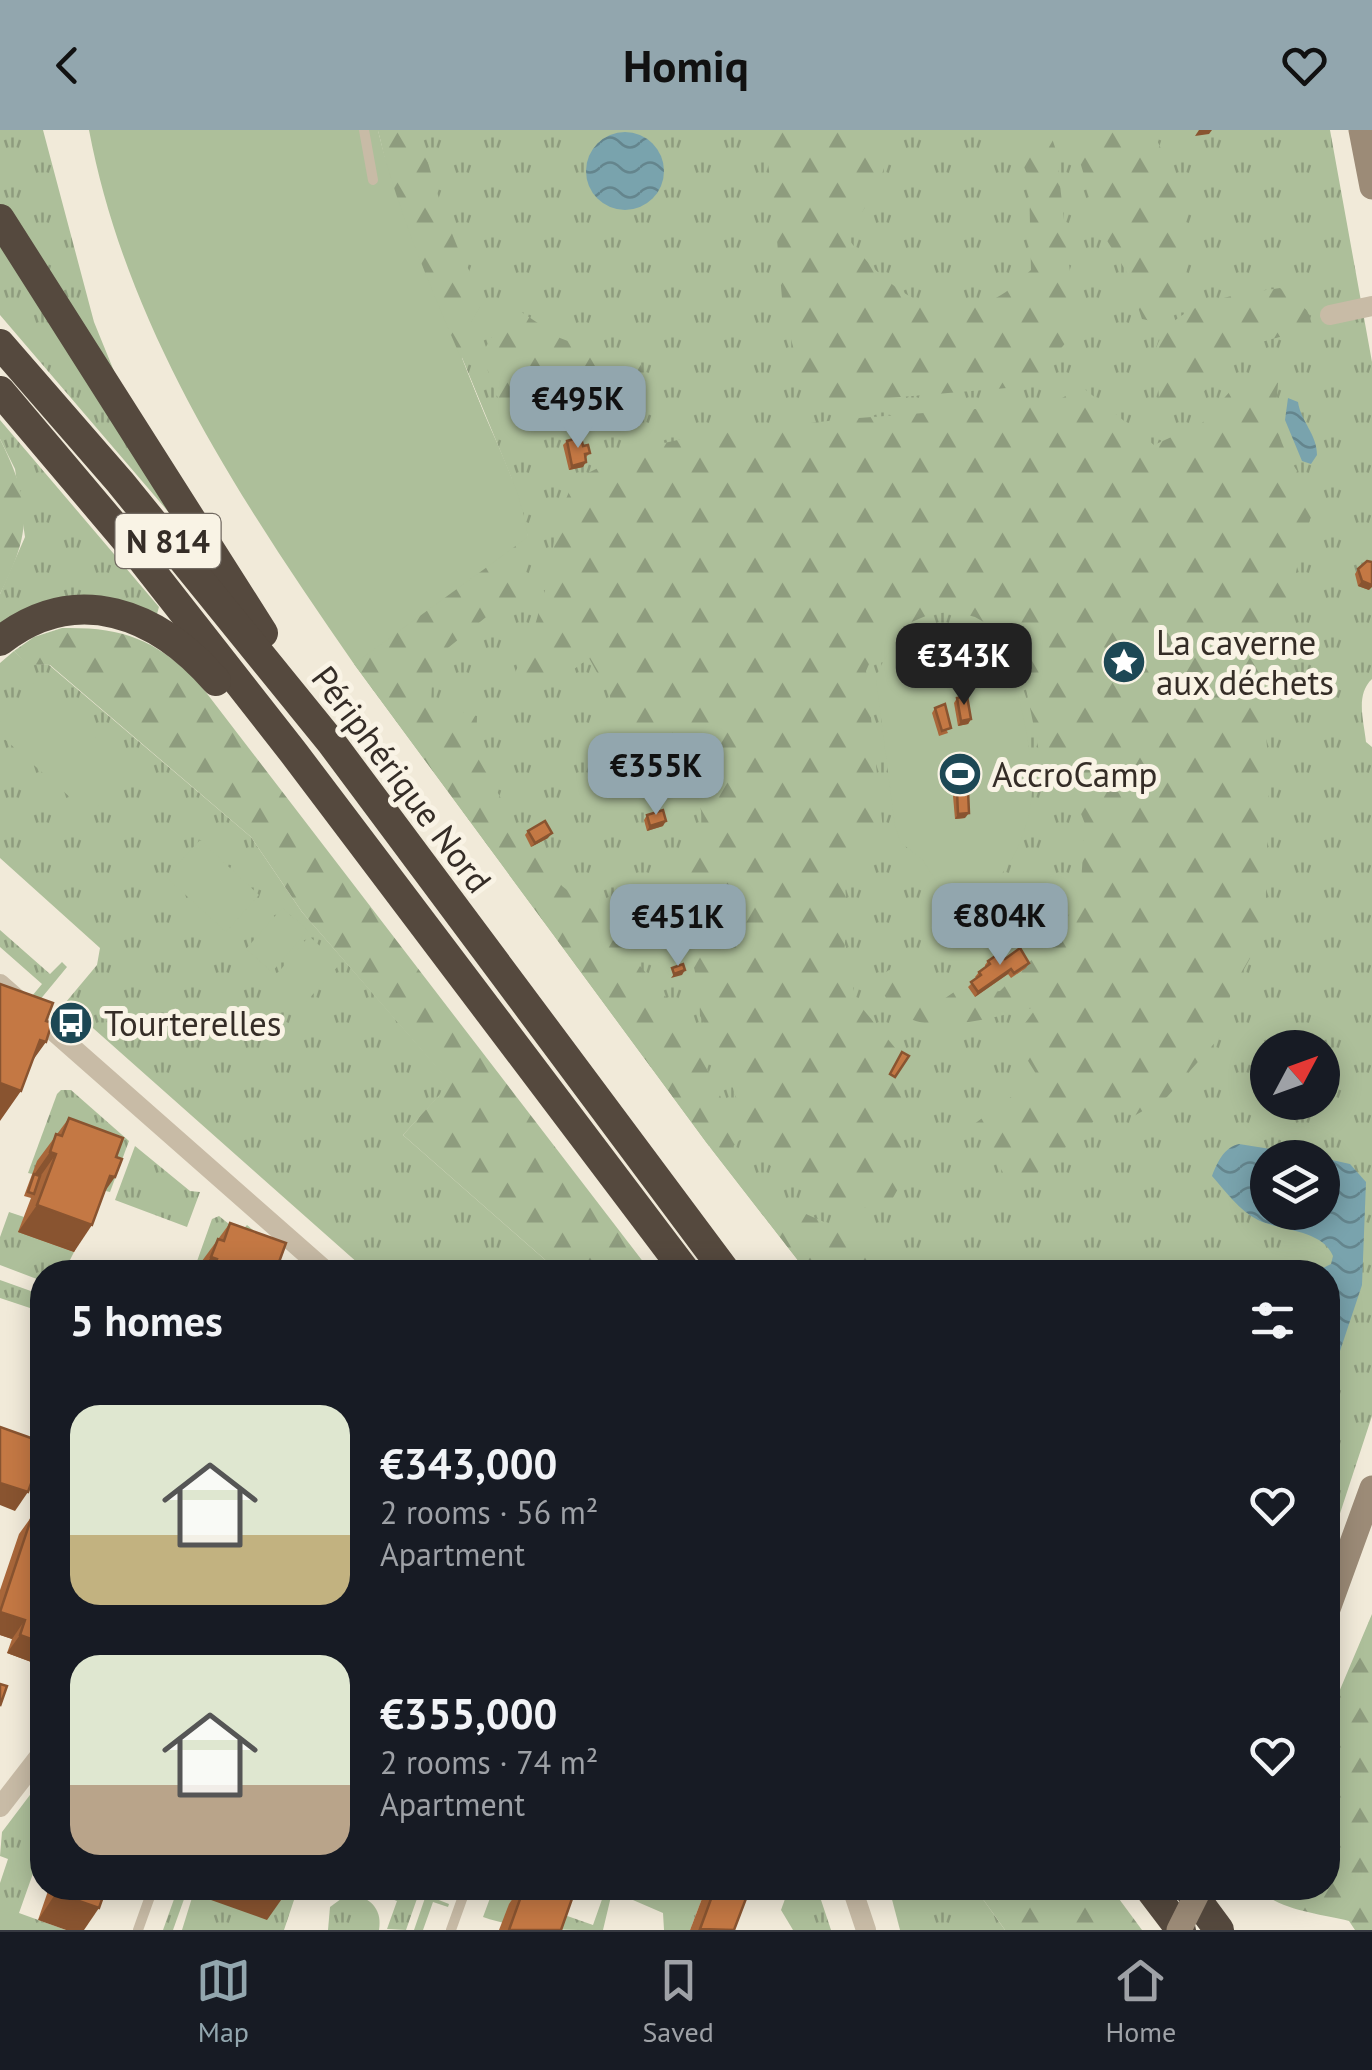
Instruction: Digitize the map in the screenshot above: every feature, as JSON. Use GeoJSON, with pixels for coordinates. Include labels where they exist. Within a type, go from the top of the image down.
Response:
{"type":"FeatureCollection","features":[{"type":"Feature","properties":{"kind":"highway"},"geometry":{"type":"LineString","coordinates":[[0,219],[331,742]]}},
{"type":"Feature","properties":{"kind":"highway","name":"Périphérique Nord"},"geometry":{"type":"LineString","coordinates":[[0,344],[120,482],[331,742],[717,1260]]}},
{"type":"Feature","properties":{"kind":"highway","name":"Périphérique Nord"},"geometry":{"type":"LineString","coordinates":[[0,391],[137,552],[293,752],[677,1260]]}},
{"type":"Feature","properties":{"kind":"highway"},"geometry":{"type":"LineString","coordinates":[[0,640],[22,625],[64,611],[87,608],[131,617],[180,644],[253,726],[293,752]]}},
{"type":"Feature","properties":{"kind":"highway"},"geometry":{"type":"LineString","coordinates":[[1158,1900],[1180,1930]]}},
{"type":"Feature","properties":{"kind":"highway"},"geometry":{"type":"LineString","coordinates":[[1197,1900],[1220,1930]]}},
{"type":"Feature","properties":{"kind":"street"},"geometry":{"type":"LineString","coordinates":[[1360,130],[1372,187]]}},
{"type":"Feature","properties":{"kind":"street"},"geometry":{"type":"LineString","coordinates":[[1330,315],[1372,306]]}},
{"type":"Feature","properties":{"kind":"street"},"geometry":{"type":"LineString","coordinates":[[0,984],[313,1260]]}},
{"type":"Feature","properties":{"kind":"street"},"geometry":{"type":"LineString","coordinates":[[1340,1577],[1372,1488]]}},
{"type":"Feature","properties":{"kind":"street"},"geometry":{"type":"LineString","coordinates":[[0,1806],[30,1768]]}},
{"type":"Feature","properties":{"kind":"street"},"geometry":{"type":"LineString","coordinates":[[856,1900],[866,1930]]}},
{"type":"Feature","properties":{"kind":"street"},"geometry":{"type":"LineString","coordinates":[[1180,1930],[1194,1900]]}},
{"type":"Feature","properties":{"kind":"lane"},"geometry":{"type":"LineString","coordinates":[[364,130],[373,180]]}},
{"type":"Feature","properties":{"kind":"lane"},"geometry":{"type":"LineString","coordinates":[[138,1930],[149,1900]]}},
{"type":"Feature","properties":{"kind":"lane"},"geometry":{"type":"LineString","coordinates":[[450,1930],[461,1900]]}},
{"type":"Feature","properties":{"kind":"green space"},"geometry":{"type":"Polygon","coordinates":[[[0,130],[43,130],[94,322],[151,462],[189,536],[0,315],[0,130]]]}},
{"type":"Feature","properties":{"kind":"green space"},"geometry":{"type":"Polygon","coordinates":[[[89,130],[378,130],[412,238],[510,474],[528,537],[354,664],[230,475],[159,343],[130,275],[89,130]]]}},
{"type":"Feature","properties":{"kind":"green space"},"geometry":{"type":"Polygon","coordinates":[[[378,130],[1330,130],[1372,362],[1372,679],[1364,693],[1362,709],[1366,742],[1372,747],[1372,1416],[1340,1513],[1340,1260],[798,1260],[706,1142],[354,664],[528,537],[511,477],[408,226],[378,130]]]}},
{"type":"Feature","properties":{"kind":"green space"},"geometry":{"type":"Polygon","coordinates":[[[378,130],[419,130],[444,214],[481,305],[469,325],[462,358],[526,522],[528,537],[523,597],[496,609],[433,660],[431,703],[477,716],[476,755],[517,826],[562,886],[594,911],[681,1015],[741,1139],[729,1150],[708,1145],[354,664],[370,629],[386,164],[378,130]]]}},
{"type":"Feature","properties":{"kind":"green space"},"geometry":{"type":"Polygon","coordinates":[[[762,130],[875,130],[887,159],[876,192],[854,223],[849,240],[897,288],[935,307],[956,309],[1001,295],[1031,270],[1029,179],[1009,130],[1049,130],[1056,150],[1074,307],[1068,340],[1036,378],[1007,388],[830,403],[811,389],[800,372],[783,310],[773,193],[762,130]]]}},
{"type":"Feature","properties":{"kind":"green space"},"geometry":{"type":"Polygon","coordinates":[[[1066,130],[1153,132],[1178,184],[1190,240],[1183,303],[1161,323],[1142,319],[1126,271],[1101,231],[1077,152],[1066,130]]]}},
{"type":"Feature","properties":{"kind":"green space"},"geometry":{"type":"Polygon","coordinates":[[[1280,288],[1308,311],[1313,328],[1260,342],[1236,354],[1219,370],[1195,407],[1178,412],[1159,401],[1157,346],[1178,318],[1210,302],[1280,288]]]}},
{"type":"Feature","properties":{"kind":"green space"},"geometry":{"type":"Polygon","coordinates":[[[517,309],[560,338],[609,357],[635,353],[643,370],[616,413],[563,424],[529,438],[519,429],[498,399],[483,352],[502,319],[517,309]]]}},
{"type":"Feature","properties":{"kind":"green space"},"geometry":{"type":"Polygon","coordinates":[[[1278,374],[1278,432],[1292,462],[1317,498],[1300,551],[1290,605],[1262,691],[1269,769],[1265,931],[1231,993],[1219,1038],[1167,1097],[1134,1116],[1124,1100],[1117,1100],[1027,1183],[1010,1185],[984,1139],[966,1130],[1038,1077],[1014,1038],[1037,1007],[968,1022],[921,1022],[902,1015],[887,1000],[879,977],[889,970],[910,977],[925,988],[930,1002],[938,1003],[960,988],[983,993],[1000,991],[1054,938],[1080,898],[1085,824],[1071,788],[1040,756],[1020,660],[998,630],[975,617],[953,611],[928,615],[900,627],[878,643],[866,671],[883,830],[844,860],[844,954],[857,1002],[906,1061],[902,1138],[907,1173],[890,1203],[865,1208],[818,1197],[780,1178],[739,1109],[724,1057],[700,1016],[691,954],[690,906],[673,880],[706,839],[693,766],[659,747],[628,744],[611,715],[610,696],[589,658],[554,684],[526,690],[515,673],[534,629],[558,518],[574,480],[634,450],[695,436],[846,419],[1053,403],[1082,387],[1154,445],[1202,423],[1241,379],[1278,374]]]}},
{"type":"Feature","properties":{"kind":"green space"},"geometry":{"type":"Polygon","coordinates":[[[0,420],[159,607],[157,614],[115,602],[77,597],[39,604],[0,624],[0,594],[25,537],[15,469],[0,439],[0,420]]]}},
{"type":"Feature","properties":{"kind":"green space"},"geometry":{"type":"Polygon","coordinates":[[[0,439],[18,482],[24,517],[18,552],[0,594],[0,439]]]}},
{"type":"Feature","properties":{"kind":"green space","name":"AccroCamp"},"geometry":{"type":"Polygon","coordinates":[[[951,624],[985,633],[1002,652],[1022,709],[1032,786],[1027,821],[1015,853],[973,908],[958,915],[922,859],[901,843],[895,826],[876,679],[887,655],[904,638],[951,624]]]}},
{"type":"Feature","properties":{"kind":"green space"},"geometry":{"type":"Polygon","coordinates":[[[62,628],[119,633],[149,644],[195,678],[642,1260],[545,1260],[403,1135],[450,1083],[302,912],[251,837],[50,665],[27,664],[14,651],[34,637],[62,628]]]}},
{"type":"Feature","properties":{"kind":"green space"},"geometry":{"type":"Polygon","coordinates":[[[14,651],[27,663],[49,665],[251,837],[302,912],[451,1083],[403,1135],[545,1260],[354,1260],[67,1005],[97,965],[100,948],[0,858],[0,663],[14,651]]]}},
{"type":"Feature","properties":{"kind":"green space"},"geometry":{"type":"Polygon","coordinates":[[[34,683],[131,769],[90,815],[0,735],[0,722],[34,683]]]}},
{"type":"Feature","properties":{"kind":"green space"},"geometry":{"type":"Polygon","coordinates":[[[200,840],[259,895],[226,932],[166,877],[200,840]]]}},
{"type":"Feature","properties":{"kind":"green space"},"geometry":{"type":"Polygon","coordinates":[[[282,908],[308,930],[272,972],[246,949],[282,908]]]}},
{"type":"Feature","properties":{"kind":"green space"},"geometry":{"type":"Polygon","coordinates":[[[0,930],[50,974],[62,962],[67,967],[39,1001],[32,996],[42,984],[0,947],[0,930]]]}},
{"type":"Feature","properties":{"kind":"green space"},"geometry":{"type":"Polygon","coordinates":[[[309,936],[340,964],[306,1002],[276,975],[309,936]]]}},
{"type":"Feature","properties":{"kind":"green space"},"geometry":{"type":"Polygon","coordinates":[[[61,1090],[71,1090],[129,1141],[110,1192],[28,1173],[61,1090]]]}},
{"type":"Feature","properties":{"kind":"green space"},"geometry":{"type":"Polygon","coordinates":[[[135,1146],[190,1191],[200,1192],[187,1227],[115,1200],[135,1146]]]}},
{"type":"Feature","properties":{"kind":"green space"},"geometry":{"type":"Polygon","coordinates":[[[709,1146],[761,1194],[885,1249],[897,1260],[798,1260],[709,1146]]]}},
{"type":"Feature","properties":{"kind":"green space"},"geometry":{"type":"Polygon","coordinates":[[[9,1212],[24,1217],[19,1232],[74,1252],[70,1260],[30,1260],[30,1276],[0,1265],[0,1237],[9,1212]]]}},
{"type":"Feature","properties":{"kind":"green space"},"geometry":{"type":"Polygon","coordinates":[[[219,1216],[240,1233],[247,1225],[272,1245],[278,1260],[197,1260],[212,1219],[219,1216]]]}},
{"type":"Feature","properties":{"kind":"green space"},"geometry":{"type":"Polygon","coordinates":[[[0,1280],[30,1291],[30,1308],[0,1298],[0,1280]]]}},
{"type":"Feature","properties":{"kind":"green space"},"geometry":{"type":"Polygon","coordinates":[[[1372,1614],[1372,1930],[1355,1930],[1349,1921],[1274,1900],[1340,1900],[1340,1690],[1372,1614]]]}},
{"type":"Feature","properties":{"kind":"green space"},"geometry":{"type":"Polygon","coordinates":[[[30,1795],[30,1882],[19,1913],[66,1930],[0,1930],[0,1883],[8,1859],[0,1856],[2,1832],[30,1795]]]}},
{"type":"Feature","properties":{"kind":"green space"},"geometry":{"type":"Polygon","coordinates":[[[174,1900],[184,1900],[173,1930],[163,1930],[174,1900]]]}},
{"type":"Feature","properties":{"kind":"green space"},"geometry":{"type":"Polygon","coordinates":[[[191,1900],[294,1900],[284,1930],[182,1930],[191,1900]]]}},
{"type":"Feature","properties":{"kind":"green space"},"geometry":{"type":"Polygon","coordinates":[[[340,1900],[367,1900],[379,1917],[379,1930],[328,1930],[330,1907],[340,1900]]]}},
{"type":"Feature","properties":{"kind":"green space"},"geometry":{"type":"Polygon","coordinates":[[[417,1900],[406,1930],[387,1929],[397,1901],[417,1900]]]}},
{"type":"Feature","properties":{"kind":"green space"},"geometry":{"type":"Polygon","coordinates":[[[424,1900],[449,1904],[448,1907],[433,1902],[423,1930],[414,1930],[424,1900]]]}},
{"type":"Feature","properties":{"kind":"green space"},"geometry":{"type":"Polygon","coordinates":[[[489,1900],[522,1900],[593,1925],[602,1900],[610,1900],[603,1930],[527,1927],[483,1917],[489,1900]]]}},
{"type":"Feature","properties":{"kind":"green space"},"geometry":{"type":"Polygon","coordinates":[[[633,1900],[701,1900],[690,1930],[664,1930],[663,1913],[633,1900]]]}},
{"type":"Feature","properties":{"kind":"green space"},"geometry":{"type":"Polygon","coordinates":[[[785,1900],[821,1900],[831,1930],[793,1930],[781,1910],[785,1900]]]}},
{"type":"Feature","properties":{"kind":"green space"},"geometry":{"type":"Polygon","coordinates":[[[892,1900],[984,1900],[1005,1930],[900,1930],[892,1900]]]}},
{"type":"Feature","properties":{"kind":"green space"},"geometry":{"type":"Polygon","coordinates":[[[984,1900],[1120,1900],[1142,1930],[1005,1930],[984,1900]]]}},
{"type":"Feature","properties":{"kind":"water"},"geometry":{"type":"Polygon","coordinates":[[[625,132],[653,143],[664,171],[653,199],[625,210],[597,199],[586,171],[597,143],[625,132]]]}},
{"type":"Feature","properties":{"kind":"water"},"geometry":{"type":"Polygon","coordinates":[[[1288,398],[1298,402],[1314,441],[1317,455],[1311,464],[1302,461],[1285,420],[1288,398]]]}},
{"type":"Feature","properties":{"kind":"water"},"geometry":{"type":"Polygon","coordinates":[[[1239,1144],[1250,1146],[1250,1215],[1212,1176],[1225,1152],[1239,1144]]]}},
{"type":"Feature","properties":{"kind":"water"},"geometry":{"type":"Polygon","coordinates":[[[1340,1162],[1350,1164],[1366,1182],[1362,1285],[1340,1351],[1340,1260],[1332,1260],[1328,1247],[1288,1230],[1340,1230],[1340,1162]]]}},
{"type":"Feature","properties":{"kind":"building"},"geometry":{"type":"Polygon","coordinates":[[[581,437],[590,453],[585,454],[586,462],[572,466],[567,441],[581,437]]]}},
{"type":"Feature","properties":{"kind":"building"},"geometry":{"type":"Polygon","coordinates":[[[1367,561],[1372,562],[1372,585],[1362,581],[1358,569],[1367,561]]]}},
{"type":"Feature","properties":{"kind":"building"},"geometry":{"type":"Polygon","coordinates":[[[967,696],[971,719],[961,721],[957,698],[967,696]]]}},
{"type":"Feature","properties":{"kind":"building"},"geometry":{"type":"Polygon","coordinates":[[[945,704],[951,728],[942,731],[935,708],[945,704]]]}},
{"type":"Feature","properties":{"kind":"building"},"geometry":{"type":"Polygon","coordinates":[[[968,790],[969,813],[958,814],[957,791],[968,790]]]}},
{"type":"Feature","properties":{"kind":"building"},"geometry":{"type":"Polygon","coordinates":[[[663,810],[666,821],[650,826],[647,815],[663,810]]]}},
{"type":"Feature","properties":{"kind":"building"},"geometry":{"type":"Polygon","coordinates":[[[545,821],[552,833],[535,843],[528,831],[545,821]]]}},
{"type":"Feature","properties":{"kind":"building"},"geometry":{"type":"Polygon","coordinates":[[[1020,948],[1029,963],[1014,973],[1011,969],[978,992],[971,982],[990,964],[988,961],[1001,952],[1005,959],[1020,948]]]}},
{"type":"Feature","properties":{"kind":"building"},"geometry":{"type":"Polygon","coordinates":[[[683,964],[685,970],[674,974],[672,968],[683,964]]]}},
{"type":"Feature","properties":{"kind":"building"},"geometry":{"type":"Polygon","coordinates":[[[0,984],[53,1003],[46,1021],[52,1023],[46,1042],[40,1040],[21,1091],[0,1083],[0,984]]]}},
{"type":"Feature","properties":{"kind":"building"},"geometry":{"type":"Polygon","coordinates":[[[902,1052],[909,1056],[895,1077],[890,1074],[902,1052]]]}},
{"type":"Feature","properties":{"kind":"building"},"geometry":{"type":"Polygon","coordinates":[[[69,1118],[123,1138],[116,1157],[122,1159],[115,1177],[110,1176],[92,1225],[37,1205],[56,1154],[50,1152],[56,1134],[62,1136],[69,1118]]]}},
{"type":"Feature","properties":{"kind":"building"},"geometry":{"type":"Polygon","coordinates":[[[34,1174],[40,1176],[34,1194],[28,1192],[34,1174]]]}},
{"type":"Feature","properties":{"kind":"building"},"geometry":{"type":"Polygon","coordinates":[[[230,1223],[286,1243],[280,1260],[211,1257],[218,1239],[224,1241],[230,1223]]]}},
{"type":"Feature","properties":{"kind":"building"},"geometry":{"type":"Polygon","coordinates":[[[0,1427],[30,1438],[30,1486],[28,1492],[0,1483],[0,1427]]]}},
{"type":"Feature","properties":{"kind":"building"},"geometry":{"type":"Polygon","coordinates":[[[30,1522],[30,1639],[20,1635],[25,1620],[0,1612],[30,1522]]]}},
{"type":"Feature","properties":{"kind":"building"},"geometry":{"type":"Polygon","coordinates":[[[0,1684],[7,1686],[0,1706],[0,1684]]]}},
{"type":"Feature","properties":{"kind":"building"},"geometry":{"type":"Polygon","coordinates":[[[76,1900],[102,1900],[99,1908],[76,1900]]]}},
{"type":"Feature","properties":{"kind":"building"},"geometry":{"type":"Polygon","coordinates":[[[520,1900],[572,1900],[561,1930],[509,1930],[520,1900]]]}},
{"type":"Feature","properties":{"kind":"building"},"geometry":{"type":"Polygon","coordinates":[[[711,1900],[745,1900],[734,1930],[700,1929],[711,1900]]]}},
{"type":"Feature","properties":{"kind":"place","name":"La caverne aux déchets"},"geometry":{"type":"Point","coordinates":[1124,662]}},
{"type":"Feature","properties":{"kind":"place","name":"AccroCamp"},"geometry":{"type":"Point","coordinates":[960,774]}},
{"type":"Feature","properties":{"kind":"place","name":"Tourterelles"},"geometry":{"type":"Point","coordinates":[71,1023]}}]}
